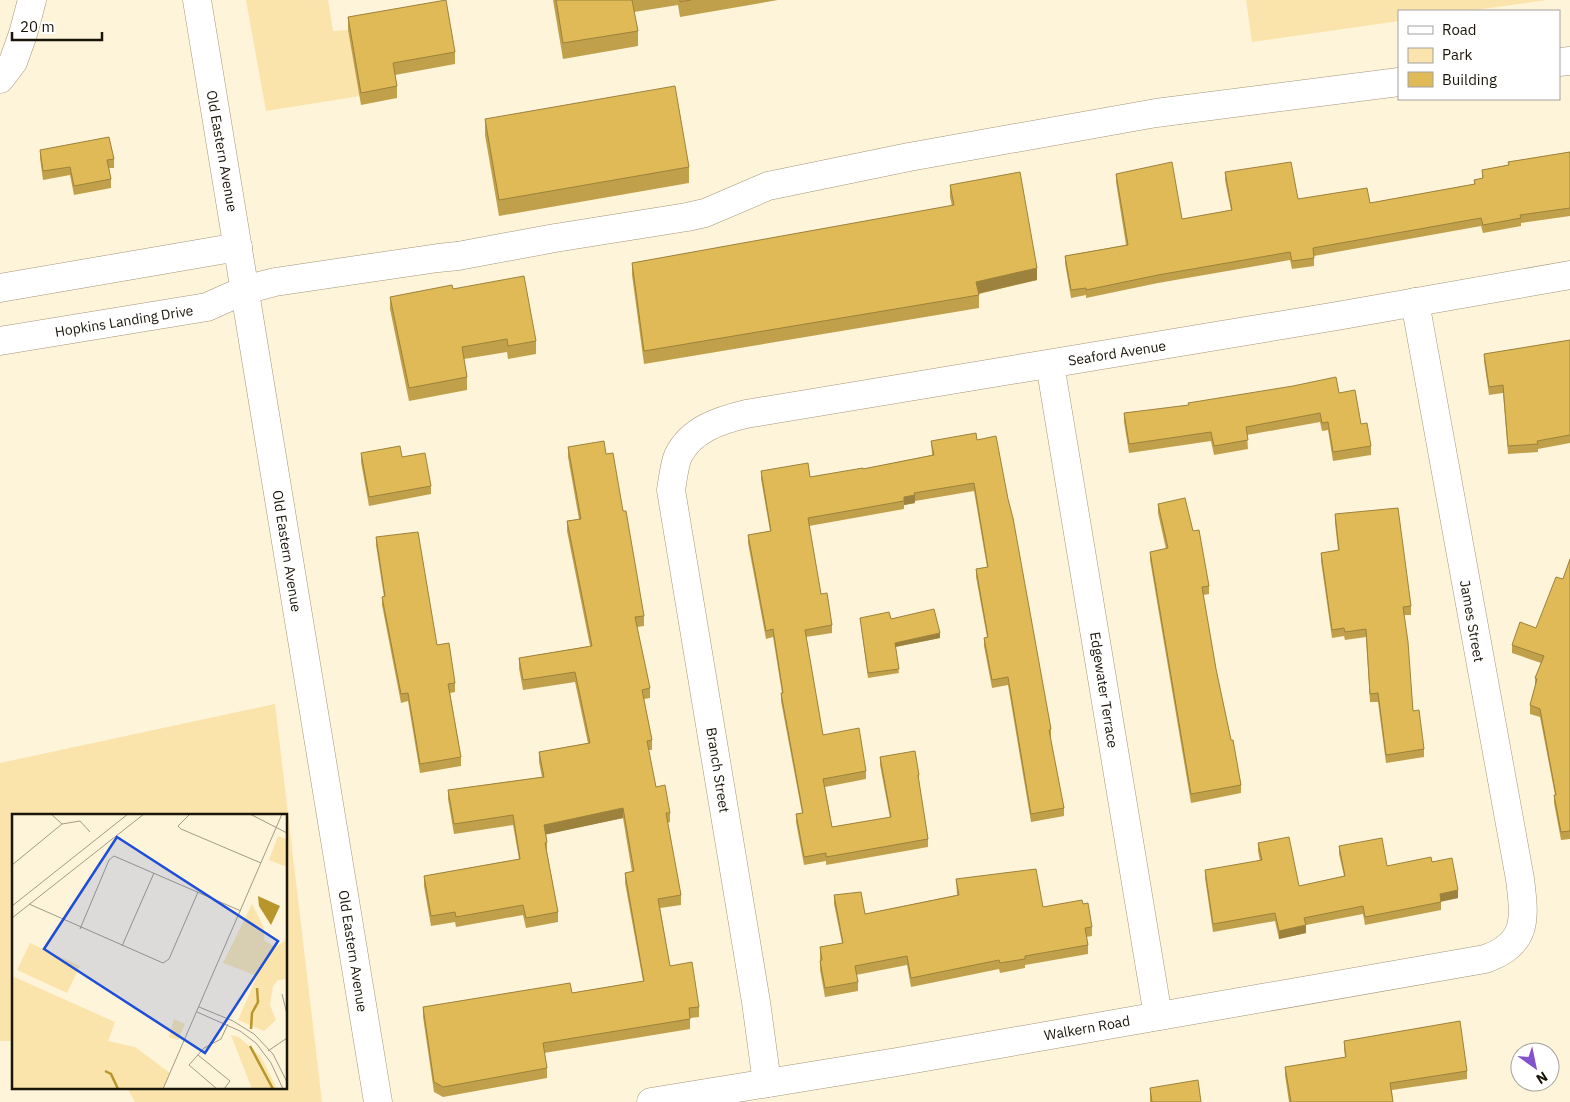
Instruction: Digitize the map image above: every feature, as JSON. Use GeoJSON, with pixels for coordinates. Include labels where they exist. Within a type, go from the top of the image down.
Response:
{"type":"FeatureCollection","features":[{"type":"Feature","properties":{"kind":"street"},"geometry":{"type":"LineString","coordinates":[[0,80],[13,62],[32,0]]}},
{"type":"Feature","properties":{"kind":"street","name":"Old Eastern Avenue"},"geometry":{"type":"LineString","coordinates":[[197,0],[378,1102]]}},
{"type":"Feature","properties":{"kind":"street","name":"Hopkins Landing Drive"},"geometry":{"type":"LineString","coordinates":[[0,341],[207,307],[245,290],[276,282],[458,256],[687,217],[705,212],[768,186],[1064,128],[1156,113],[1398,82]]}},
{"type":"Feature","properties":{"kind":"street"},"geometry":{"type":"LineString","coordinates":[[0,288],[238,247]]}},
{"type":"Feature","properties":{"kind":"street","name":"Seaford Avenue"},"geometry":{"type":"LineString","coordinates":[[678,457],[685,445],[707,427],[724,419],[746,414],[1337,316],[1570,275]]}},
{"type":"Feature","properties":{"kind":"street","name":"James Street"},"geometry":{"type":"LineString","coordinates":[[1415,302],[1520,879],[1523,905],[1522,924],[1517,939]]}},
{"type":"Feature","properties":{"kind":"street","name":"Edgewater Terrace"},"geometry":{"type":"LineString","coordinates":[[1050,364],[1158,1016]]}},
{"type":"Feature","properties":{"kind":"street","name":"Branch Street"},"geometry":{"type":"LineString","coordinates":[[678,457],[671,490],[768,1083]]}},
{"type":"Feature","properties":{"kind":"street","name":"Walkern Road"},"geometry":{"type":"LineString","coordinates":[[650,1102],[898,1062],[1485,959],[1497,955],[1517,939]]}},
{"type":"Feature","properties":{"kind":"green space"},"geometry":{"type":"Polygon","coordinates":[[[246,0],[328,0],[333,31],[348,30],[360,96],[266,111],[246,0]]]}},
{"type":"Feature","properties":{"kind":"green space"},"geometry":{"type":"Polygon","coordinates":[[[1246,0],[1547,0],[1475,10],[1398,10],[1398,21],[1252,42],[1246,0]]]}},
{"type":"Feature","properties":{"kind":"green space"},"geometry":{"type":"Polygon","coordinates":[[[275,704],[288,814],[12,814],[12,1041],[0,1041],[0,763],[275,704]]]}},
{"type":"Feature","properties":{"kind":"green space"},"geometry":{"type":"Polygon","coordinates":[[[288,814],[322,1102],[135,1102],[128,1090],[288,1090],[288,814]]]}},
{"type":"Feature","properties":{"kind":"building"},"geometry":{"type":"Polygon","coordinates":[[[446,0],[455,52],[393,63],[397,86],[361,93],[348,17],[446,0]]]}},
{"type":"Feature","properties":{"kind":"building"},"geometry":{"type":"Polygon","coordinates":[[[556,0],[632,0],[638,31],[563,43],[556,0]]]}},
{"type":"Feature","properties":{"kind":"building"},"geometry":{"type":"Polygon","coordinates":[[[675,86],[689,167],[499,200],[485,119],[675,86]]]}},
{"type":"Feature","properties":{"kind":"building"},"geometry":{"type":"Polygon","coordinates":[[[109,137],[114,159],[107,160],[111,179],[74,186],[70,167],[43,171],[40,150],[109,137]]]}},
{"type":"Feature","properties":{"kind":"building"},"geometry":{"type":"Polygon","coordinates":[[[1570,152],[1570,208],[1520,215],[1521,218],[1483,225],[1481,218],[1313,248],[1314,258],[1292,261],[1290,252],[1158,275],[1086,290],[1086,288],[1071,290],[1065,256],[1128,245],[1116,174],[1172,162],[1182,219],[1232,210],[1225,172],[1291,162],[1298,199],[1367,188],[1370,203],[1475,184],[1474,180],[1483,178],[1482,170],[1509,165],[1508,162],[1570,152]]]}},
{"type":"Feature","properties":{"kind":"building"},"geometry":{"type":"Polygon","coordinates":[[[1020,172],[1037,268],[976,282],[979,295],[644,351],[632,263],[954,205],[950,185],[1020,172]]]}},
{"type":"Feature","properties":{"kind":"building"},"geometry":{"type":"Polygon","coordinates":[[[524,276],[536,341],[508,346],[507,339],[462,347],[467,377],[409,388],[390,297],[452,285],[453,289],[524,276]]]}},
{"type":"Feature","properties":{"kind":"building"},"geometry":{"type":"Polygon","coordinates":[[[1570,340],[1570,435],[1537,441],[1538,444],[1508,446],[1503,385],[1489,387],[1484,354],[1570,340]]]}},
{"type":"Feature","properties":{"kind":"building"},"geometry":{"type":"Polygon","coordinates":[[[1336,377],[1339,393],[1355,390],[1361,424],[1367,423],[1371,446],[1333,452],[1328,422],[1322,423],[1320,413],[1246,427],[1248,440],[1214,446],[1211,432],[1129,444],[1124,413],[1189,405],[1188,403],[1336,377]]]}},
{"type":"Feature","properties":{"kind":"building"},"geometry":{"type":"Polygon","coordinates":[[[976,433],[977,440],[996,436],[1013,518],[1064,808],[1031,814],[1008,677],[992,680],[984,638],[988,637],[976,569],[988,567],[974,483],[914,493],[915,495],[904,497],[904,501],[808,518],[821,594],[827,593],[832,625],[805,630],[823,735],[859,728],[866,771],[823,779],[832,827],[891,817],[880,757],[915,751],[928,839],[826,857],[826,853],[804,857],[796,814],[803,813],[781,693],[783,693],[773,629],[766,631],[748,535],[771,531],[761,471],[808,463],[810,477],[863,469],[934,455],[931,441],[976,433]]]}},
{"type":"Feature","properties":{"kind":"building"},"geometry":{"type":"Polygon","coordinates":[[[604,441],[606,454],[613,453],[623,511],[626,511],[644,616],[635,617],[650,688],[642,690],[652,740],[647,741],[656,787],[665,785],[670,813],[666,813],[681,895],[658,899],[670,966],[692,962],[699,1007],[689,1008],[690,1019],[543,1043],[547,1068],[443,1087],[434,1082],[423,1007],[570,983],[572,993],[644,981],[625,873],[634,871],[623,808],[544,825],[547,842],[545,843],[558,912],[526,918],[523,905],[456,917],[455,912],[431,916],[424,876],[520,859],[513,815],[454,824],[448,790],[544,777],[539,752],[590,743],[575,672],[523,680],[519,658],[592,646],[567,521],[581,519],[568,447],[604,441]]]}},
{"type":"Feature","properties":{"kind":"building"},"geometry":{"type":"Polygon","coordinates":[[[400,446],[402,457],[425,453],[431,486],[369,497],[361,453],[400,446]]]}},
{"type":"Feature","properties":{"kind":"building"},"geometry":{"type":"Polygon","coordinates":[[[1185,498],[1193,531],[1199,530],[1209,586],[1202,587],[1216,669],[1231,740],[1233,740],[1241,785],[1191,794],[1150,552],[1168,548],[1158,504],[1185,498]]]}},
{"type":"Feature","properties":{"kind":"building"},"geometry":{"type":"Polygon","coordinates":[[[1398,508],[1411,606],[1403,607],[1408,642],[1413,711],[1419,710],[1424,749],[1386,755],[1378,693],[1370,694],[1366,629],[1345,632],[1344,628],[1332,630],[1321,553],[1339,550],[1335,514],[1398,508]]]}},
{"type":"Feature","properties":{"kind":"building"},"geometry":{"type":"Polygon","coordinates":[[[418,532],[437,645],[449,643],[455,683],[448,684],[461,757],[420,764],[408,693],[401,694],[382,597],[385,596],[376,537],[418,532]]]}},
{"type":"Feature","properties":{"kind":"building"},"geometry":{"type":"Polygon","coordinates":[[[1570,559],[1570,831],[1561,832],[1540,709],[1530,705],[1537,679],[1535,678],[1544,656],[1512,645],[1520,622],[1536,628],[1556,577],[1563,579],[1570,559]]]}},
{"type":"Feature","properties":{"kind":"building"},"geometry":{"type":"Polygon","coordinates":[[[934,609],[940,633],[895,643],[899,669],[868,673],[860,618],[889,612],[891,619],[934,609]]]}},
{"type":"Feature","properties":{"kind":"building"},"geometry":{"type":"Polygon","coordinates":[[[1289,837],[1299,886],[1345,876],[1339,846],[1382,838],[1387,866],[1431,857],[1432,862],[1452,858],[1458,890],[1440,894],[1441,902],[1365,917],[1363,906],[1304,918],[1306,925],[1279,931],[1275,913],[1213,924],[1205,870],[1262,860],[1258,843],[1289,837]]]}},
{"type":"Feature","properties":{"kind":"building"},"geometry":{"type":"Polygon","coordinates":[[[1036,869],[1043,907],[1082,900],[1083,904],[1088,903],[1092,927],[1085,928],[1088,945],[1025,956],[1025,959],[1000,963],[999,960],[911,978],[907,956],[855,966],[858,982],[825,988],[820,961],[822,960],[820,947],[843,943],[834,895],[861,892],[865,914],[959,895],[956,879],[1036,869]]]}},
{"type":"Feature","properties":{"kind":"building"},"geometry":{"type":"Polygon","coordinates":[[[1460,1021],[1467,1071],[1390,1083],[1393,1102],[1291,1102],[1285,1067],[1346,1057],[1344,1041],[1460,1021]]]}},
{"type":"Feature","properties":{"kind":"building"},"geometry":{"type":"Polygon","coordinates":[[[1198,1080],[1201,1102],[1152,1102],[1150,1088],[1198,1080]]]}}]}
